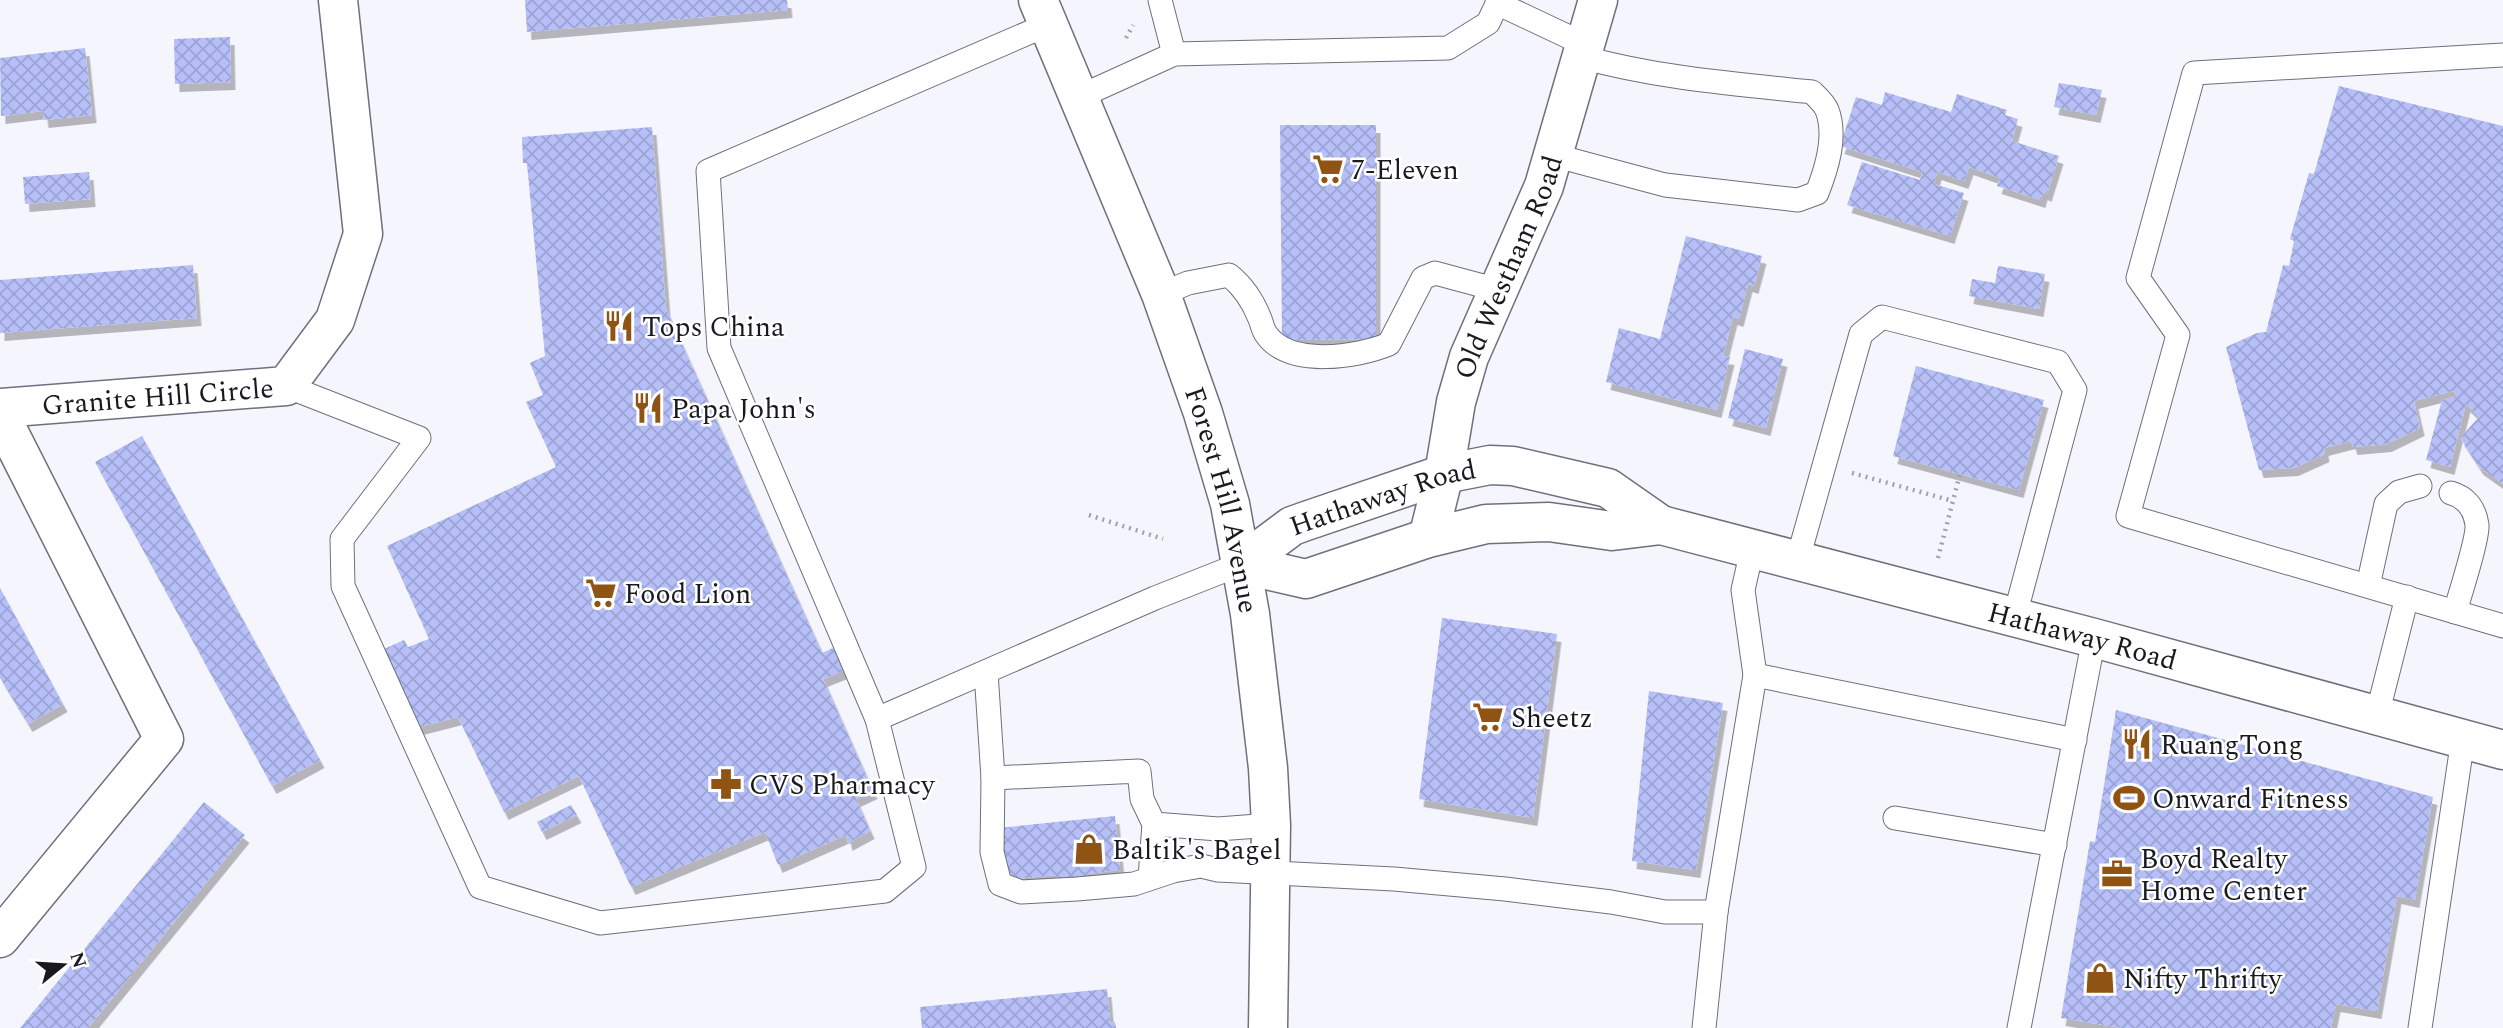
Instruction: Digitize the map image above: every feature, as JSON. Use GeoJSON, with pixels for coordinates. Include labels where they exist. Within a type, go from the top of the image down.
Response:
{"type":"FeatureCollection","features":[{"type":"Feature","properties":{"kind":"street","name":"Granite Hill Circle"},"geometry":{"type":"LineString","coordinates":[[0,408],[286,386],[335,320],[363,234],[338,0]]}},
{"type":"Feature","properties":{"kind":"street","name":"Old Westham Road"},"geometry":{"type":"LineString","coordinates":[[1428,538],[1444,474],[1456,402],[1469,357],[1544,186],[1598,0]]}},
{"type":"Feature","properties":{"kind":"street","name":"Forest Hill Avenue"},"geometry":{"type":"LineString","coordinates":[[1043,12],[1161,293],[1225,484],[1241,564],[1261,696],[1268,768],[1268,1028]]}},
{"type":"Feature","properties":{"kind":"street","name":"Granite Hill Circle"},"geometry":{"type":"LineString","coordinates":[[0,415],[164,738],[0,938]]}},
{"type":"Feature","properties":{"kind":"street","name":"Hathaway Road"},"geometry":{"type":"LineString","coordinates":[[1241,564],[1293,526],[1444,474],[1490,466],[1513,466],[1608,488],[1661,525],[2094,638],[2503,750]]}},
{"type":"Feature","properties":{"kind":"street","name":"Hathaway Road"},"geometry":{"type":"LineString","coordinates":[[1241,564],[1306,579],[1428,538],[1486,524],[1549,522],[1612,531],[1661,525]]}},
{"type":"Feature","properties":{"kind":"lane"},"geometry":{"type":"LineString","coordinates":[[1160,0],[1174,54]]}},
{"type":"Feature","properties":{"kind":"lane"},"geometry":{"type":"LineString","coordinates":[[1079,97],[1174,54],[1448,48],[1488,23],[1498,2],[1584,51],[1622,68],[1730,84],[1812,92],[1826,108],[1831,134],[1826,170],[1817,192],[1798,200],[1665,185],[1553,155]]}},
{"type":"Feature","properties":{"kind":"lane"},"geometry":{"type":"LineString","coordinates":[[286,386],[419,438],[342,539],[342,586],[480,887],[600,923],[885,891],[914,867],[877,719],[719,348],[708,171],[1043,12]]}},
{"type":"Feature","properties":{"kind":"lane"},"geometry":{"type":"LineString","coordinates":[[2503,55],[2193,73],[2138,278],[2178,335],[2128,516],[2503,626]]}},
{"type":"Feature","properties":{"kind":"lane"},"geometry":{"type":"LineString","coordinates":[[1161,293],[1188,283],[1229,275],[1253,301],[1266,335],[1283,349],[1306,357],[1367,353],[1389,344],[1423,278],[1435,273],[1498,290]]}},
{"type":"Feature","properties":{"kind":"lane"},"geometry":{"type":"LineString","coordinates":[[1797,562],[1861,334],[1882,317],[2059,362],[2075,390],[2014,619]]}},
{"type":"Feature","properties":{"kind":"lane"},"geometry":{"type":"LineString","coordinates":[[2368,586],[2386,504],[2399,492],[2420,486]]}},
{"type":"Feature","properties":{"kind":"lane"},"geometry":{"type":"LineString","coordinates":[[2451,493],[2459,495],[2472,508],[2477,527],[2455,612]]}},
{"type":"Feature","properties":{"kind":"lane"},"geometry":{"type":"LineString","coordinates":[[1704,1028],[1716,912],[1755,675],[1743,590],[1752,550]]}},
{"type":"Feature","properties":{"kind":"lane"},"geometry":{"type":"LineString","coordinates":[[877,719],[1155,598],[1241,564]]}},
{"type":"Feature","properties":{"kind":"lane"},"geometry":{"type":"LineString","coordinates":[[2377,715],[2407,597]]}},
{"type":"Feature","properties":{"kind":"lane"},"geometry":{"type":"LineString","coordinates":[[2019,1028],[2094,638]]}},
{"type":"Feature","properties":{"kind":"lane"},"geometry":{"type":"LineString","coordinates":[[986,672],[993,778],[992,852],[1000,884],[1021,892],[1134,884],[1173,871],[1201,866],[1218,870],[1436,883],[1598,900],[1665,912],[1716,912]]}},
{"type":"Feature","properties":{"kind":"lane"},"geometry":{"type":"LineString","coordinates":[[1755,675],[2075,740]]}},
{"type":"Feature","properties":{"kind":"lane"},"geometry":{"type":"LineString","coordinates":[[2420,1028],[2463,739]]}},
{"type":"Feature","properties":{"kind":"lane"},"geometry":{"type":"LineString","coordinates":[[993,778],[1139,771],[1142,799],[1154,824],[1150,878]]}},
{"type":"Feature","properties":{"kind":"lane"},"geometry":{"type":"LineString","coordinates":[[1895,818],[2054,845]]}},
{"type":"Feature","properties":{"kind":"lane"},"geometry":{"type":"LineString","coordinates":[[1154,824],[1218,829],[1270,825]]}},
{"type":"Feature","properties":{"kind":"path"},"geometry":{"type":"LineString","coordinates":[[1824,465],[1953,501]]}},
{"type":"Feature","properties":{"kind":"path"},"geometry":{"type":"LineString","coordinates":[[1928,596],[1960,474]]}},
{"type":"Feature","properties":{"kind":"path"},"geometry":{"type":"LineString","coordinates":[[1089,515],[1163,539]]}},
{"type":"Feature","properties":{"kind":"building"},"geometry":{"type":"Polygon","coordinates":[[[525,0],[787,0],[788,10],[527,32],[525,0]]]}},
{"type":"Feature","properties":{"kind":"building"},"geometry":{"type":"Polygon","coordinates":[[[230,37],[231,82],[175,84],[174,39],[230,37]]]}},
{"type":"Feature","properties":{"kind":"building"},"geometry":{"type":"Polygon","coordinates":[[[85,48],[92,115],[44,120],[43,111],[1,116],[0,58],[85,48]]]}},
{"type":"Feature","properties":{"kind":"building"},"geometry":{"type":"Polygon","coordinates":[[[2059,83],[2102,90],[2096,115],[2054,107],[2059,83]]]}},
{"type":"Feature","properties":{"kind":"building"},"geometry":{"type":"Polygon","coordinates":[[[2339,86],[2503,126],[2503,484],[2479,467],[2460,438],[2479,417],[2466,404],[2450,467],[2426,460],[2442,400],[2457,396],[2453,391],[2414,401],[2420,428],[2387,444],[2353,447],[2351,441],[2324,448],[2325,454],[2294,468],[2259,470],[2226,347],[2257,333],[2266,332],[2283,265],[2289,266],[2294,241],[2290,239],[2309,173],[2314,174],[2339,86]]]}},
{"type":"Feature","properties":{"kind":"building"},"geometry":{"type":"Polygon","coordinates":[[[1885,92],[1951,112],[1957,94],[2007,110],[2005,115],[2018,119],[2012,141],[2059,156],[2047,194],[2043,192],[2041,200],[1997,186],[2000,178],[1969,167],[1964,181],[1937,172],[1934,184],[1964,193],[1950,236],[1847,205],[1862,162],[1920,180],[1922,172],[1840,146],[1856,97],[1882,105],[1885,92]]]}},
{"type":"Feature","properties":{"kind":"building"},"geometry":{"type":"Polygon","coordinates":[[[1280,125],[1376,125],[1376,339],[1282,340],[1280,125]]]}},
{"type":"Feature","properties":{"kind":"building"},"geometry":{"type":"Polygon","coordinates":[[[652,127],[666,309],[822,653],[833,648],[843,671],[823,679],[873,791],[856,799],[870,831],[848,843],[846,835],[778,865],[765,832],[631,887],[579,776],[504,812],[458,717],[419,727],[384,669],[392,666],[384,649],[404,640],[408,647],[429,639],[387,546],[556,467],[526,402],[543,395],[530,363],[545,356],[527,163],[523,163],[522,137],[652,127]]]}},
{"type":"Feature","properties":{"kind":"building"},"geometry":{"type":"Polygon","coordinates":[[[89,172],[91,199],[25,204],[23,177],[89,172]]]}},
{"type":"Feature","properties":{"kind":"building"},"geometry":{"type":"Polygon","coordinates":[[[1686,236],[1762,256],[1754,286],[1748,284],[1739,319],[1733,317],[1723,356],[1730,357],[1717,410],[1606,382],[1619,328],[1660,339],[1686,236]]]}},
{"type":"Feature","properties":{"kind":"building"},"geometry":{"type":"Polygon","coordinates":[[[193,265],[197,318],[0,333],[0,280],[193,265]]]}},
{"type":"Feature","properties":{"kind":"building"},"geometry":{"type":"Polygon","coordinates":[[[1998,266],[2045,274],[2039,309],[1969,296],[1972,279],[1995,283],[1998,266]]]}},
{"type":"Feature","properties":{"kind":"building"},"geometry":{"type":"Polygon","coordinates":[[[1745,349],[1783,359],[1766,428],[1728,418],[1745,349]]]}},
{"type":"Feature","properties":{"kind":"building"},"geometry":{"type":"Polygon","coordinates":[[[1916,366],[2044,400],[2019,490],[1893,456],[1916,366]]]}},
{"type":"Feature","properties":{"kind":"building"},"geometry":{"type":"Polygon","coordinates":[[[142,436],[320,760],[272,786],[95,462],[142,436]]]}},
{"type":"Feature","properties":{"kind":"building"},"geometry":{"type":"Polygon","coordinates":[[[0,588],[63,704],[28,724],[0,678],[0,588]]]}},
{"type":"Feature","properties":{"kind":"building","name":"Sheetz"},"geometry":{"type":"Polygon","coordinates":[[[1442,618],[1557,634],[1533,818],[1419,799],[1442,618]]]}},
{"type":"Feature","properties":{"kind":"building","name":"Sheetz"},"geometry":{"type":"Polygon","coordinates":[[[1649,691],[1723,703],[1696,870],[1632,861],[1649,691]]]}},
{"type":"Feature","properties":{"kind":"building"},"geometry":{"type":"Polygon","coordinates":[[[2116,710],[2433,797],[2415,900],[2397,896],[2377,1011],[2336,1004],[2331,1028],[2122,1028],[2061,1018],[2090,841],[2095,842],[2116,710]]]}},
{"type":"Feature","properties":{"kind":"building"},"geometry":{"type":"Polygon","coordinates":[[[204,802],[245,835],[88,1028],[20,1028],[204,802]]]}},
{"type":"Feature","properties":{"kind":"building"},"geometry":{"type":"Polygon","coordinates":[[[571,805],[577,815],[542,832],[537,822],[571,805]]]}},
{"type":"Feature","properties":{"kind":"building"},"geometry":{"type":"Polygon","coordinates":[[[1115,816],[1120,870],[1086,874],[1087,881],[1057,884],[1056,875],[1006,880],[999,828],[1115,816]]]}},
{"type":"Feature","properties":{"kind":"building"},"geometry":{"type":"Polygon","coordinates":[[[1107,989],[1110,1023],[1115,1022],[1116,1028],[922,1028],[920,1007],[1107,989]]]}},
{"type":"Feature","properties":{"kind":"place","name":"7-Eleven"},"geometry":{"type":"Point","coordinates":[1328,169]}},
{"type":"Feature","properties":{"kind":"place","name":"Tops China"},"geometry":{"type":"Point","coordinates":[619,326]}},
{"type":"Feature","properties":{"kind":"place","name":"Papa John's"},"geometry":{"type":"Point","coordinates":[648,408]}},
{"type":"Feature","properties":{"kind":"place","name":"Food Lion"},"geometry":{"type":"Point","coordinates":[601,593]}},
{"type":"Feature","properties":{"kind":"place","name":"Sheetz"},"geometry":{"type":"Point","coordinates":[1488,717]}},
{"type":"Feature","properties":{"kind":"place","name":"RuangTong"},"geometry":{"type":"Point","coordinates":[2137,744]}},
{"type":"Feature","properties":{"kind":"place","name":"CVS Pharmacy"},"geometry":{"type":"Point","coordinates":[726,784]}},
{"type":"Feature","properties":{"kind":"place","name":"Onward Fitness"},"geometry":{"type":"Point","coordinates":[2129,798]}},
{"type":"Feature","properties":{"kind":"place","name":"Baltik's Bagel"},"geometry":{"type":"Point","coordinates":[1089,849]}},
{"type":"Feature","properties":{"kind":"place","name":"Boyd Realty Home Center"},"geometry":{"type":"Point","coordinates":[2117,874]}},
{"type":"Feature","properties":{"kind":"place","name":"Nifty Thrifty"},"geometry":{"type":"Point","coordinates":[2100,978]}}]}
